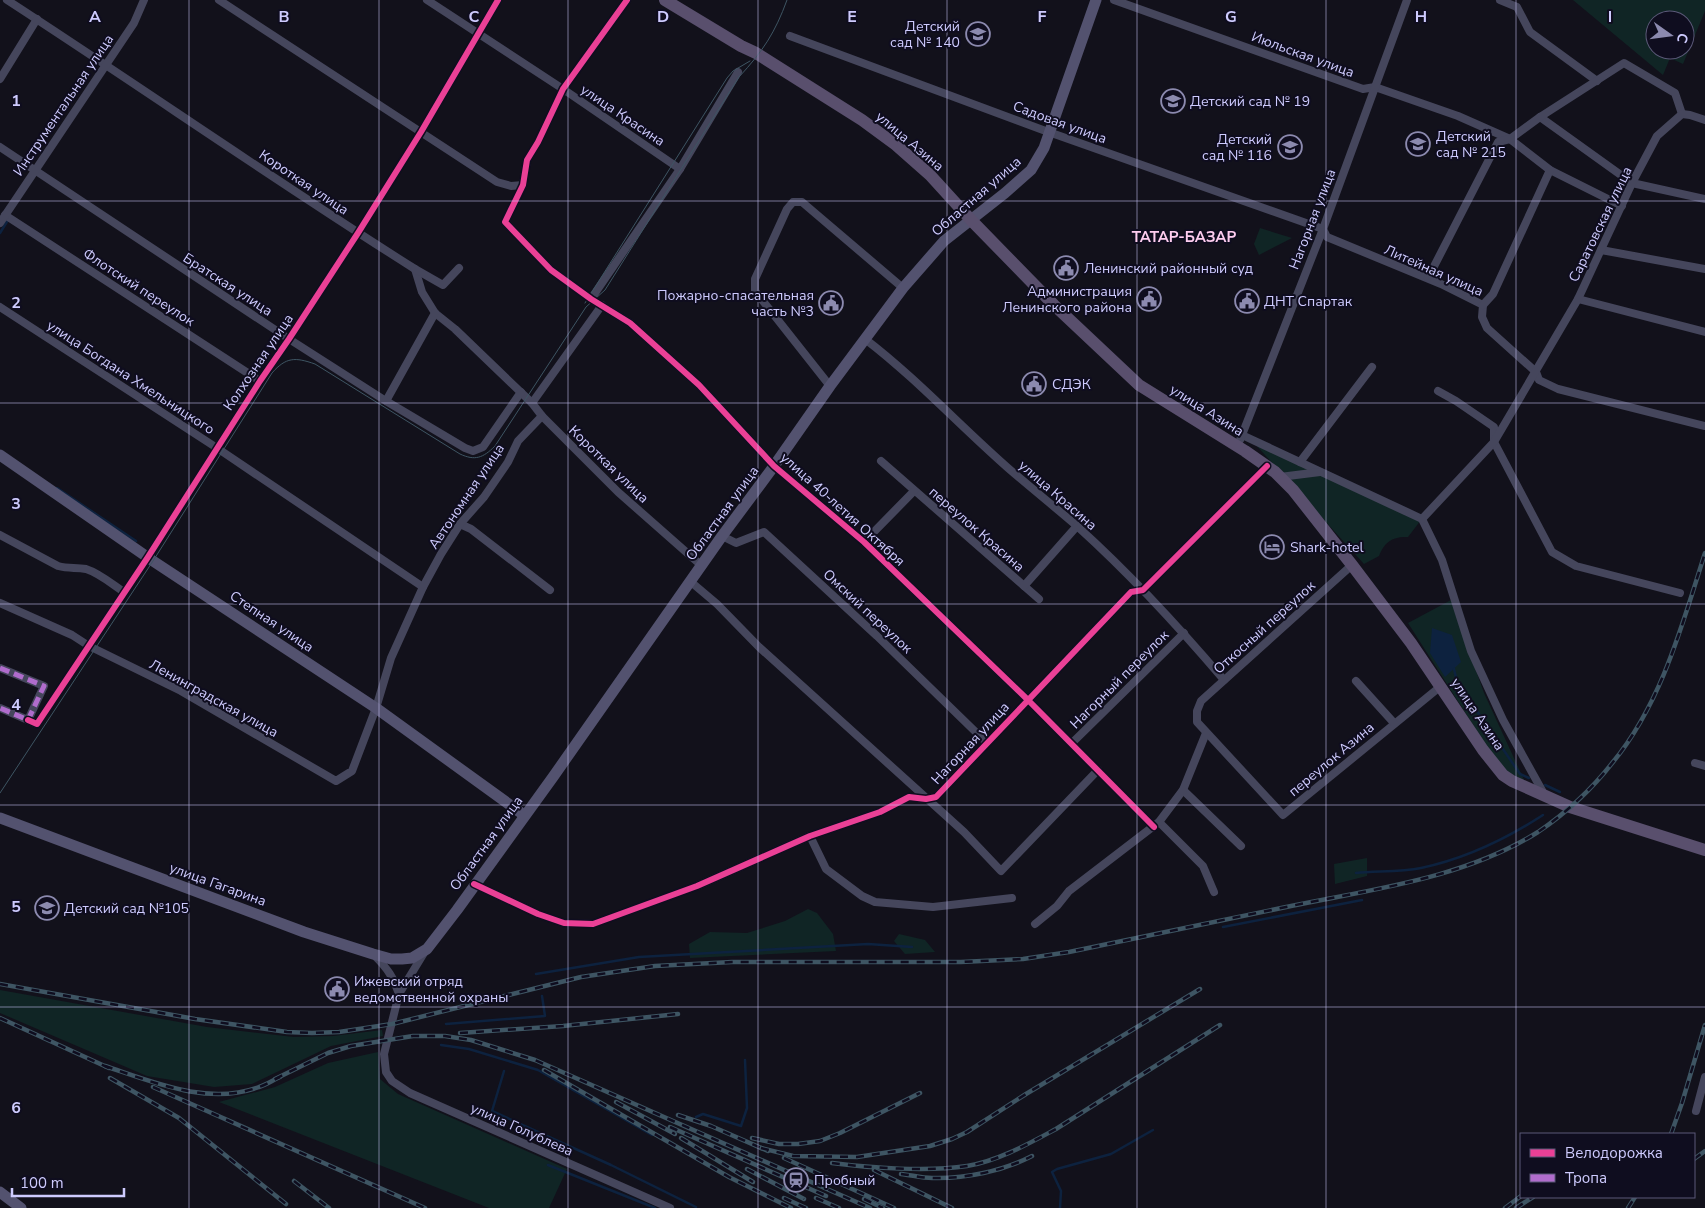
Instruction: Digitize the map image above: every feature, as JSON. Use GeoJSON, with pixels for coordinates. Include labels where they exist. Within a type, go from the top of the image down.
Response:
{"type":"FeatureCollection","features":[{"type":"Feature","properties":{"kind":"main road","name":"улица Азина"},"geometry":{"type":"LineString","coordinates":[[665,0],[741,46],[756,53],[869,125],[896,145],[930,175],[1054,305],[1140,385],[1240,441],[1280,477],[1293,490],[1352,565],[1441,686],[1495,766],[1512,782],[1570,807],[1705,850]]}},
{"type":"Feature","properties":{"kind":"main road","name":"Областная улица"},"geometry":{"type":"LineString","coordinates":[[427,949],[830,386],[903,288],[944,241],[1031,170],[1044,148],[1096,0]]}},
{"type":"Feature","properties":{"kind":"main road","name":"Степная улица"},"geometry":{"type":"LineString","coordinates":[[0,455],[148,557],[376,708],[524,815]]}},
{"type":"Feature","properties":{"kind":"main road","name":"улица Гагарина"},"geometry":{"type":"LineString","coordinates":[[0,818],[304,932],[373,954],[391,959],[402,959],[412,958],[427,949]]}},
{"type":"Feature","properties":{"kind":"main road"},"geometry":{"type":"LineString","coordinates":[[0,1192],[21,1208]]}},
{"type":"Feature","properties":{"kind":"street","name":"Короткая улица"},"geometry":{"type":"LineString","coordinates":[[7,0],[415,269],[422,292],[435,313],[455,329],[521,392],[542,416],[618,492],[702,566]]}},
{"type":"Feature","properties":{"kind":"street","name":"Инструментальная улица"},"geometry":{"type":"LineString","coordinates":[[2,217],[134,23],[144,0]]}},
{"type":"Feature","properties":{"kind":"street"},"geometry":{"type":"LineString","coordinates":[[219,0],[497,182],[512,186],[523,185],[527,160],[538,142],[563,89],[627,0]]}},
{"type":"Feature","properties":{"kind":"street","name":"улица Красина"},"geometry":{"type":"LineString","coordinates":[[427,0],[563,89],[680,169]]}},
{"type":"Feature","properties":{"kind":"street","name":"Колхозная улица"},"geometry":{"type":"LineString","coordinates":[[28,720],[37,724],[148,557],[260,381],[358,233],[421,132],[498,0]]}},
{"type":"Feature","properties":{"kind":"street","name":"Июльская улица"},"geometry":{"type":"LineString","coordinates":[[1114,0],[1363,89],[1375,87],[1458,116],[1510,139],[1550,170],[1622,206]]}},
{"type":"Feature","properties":{"kind":"street","name":"Нагорная улица"},"geometry":{"type":"LineString","coordinates":[[1240,441],[1323,229],[1407,0]]}},
{"type":"Feature","properties":{"kind":"street"},"geometry":{"type":"LineString","coordinates":[[1500,0],[1517,7],[1530,32],[1597,81]]}},
{"type":"Feature","properties":{"kind":"street"},"geometry":{"type":"LineString","coordinates":[[0,79],[37,19]]}},
{"type":"Feature","properties":{"kind":"street","name":"Садовая улица"},"geometry":{"type":"LineString","coordinates":[[790,36],[1050,132],[1323,229]]}},
{"type":"Feature","properties":{"kind":"street"},"geometry":{"type":"LineString","coordinates":[[1428,278],[1498,142],[1510,139],[1540,116],[1624,63],[1675,93],[1682,114],[1705,120]]}},
{"type":"Feature","properties":{"kind":"street"},"geometry":{"type":"LineString","coordinates":[[592,299],[680,169],[738,72]]}},
{"type":"Feature","properties":{"kind":"street","name":"Саратовская улица"},"geometry":{"type":"LineString","coordinates":[[1422,519],[1494,442],[1578,299],[1632,183],[1658,136],[1682,114]]}},
{"type":"Feature","properties":{"kind":"street"},"geometry":{"type":"LineString","coordinates":[[1540,116],[1632,183],[1705,199]]}},
{"type":"Feature","properties":{"kind":"street","name":"Братская улица"},"geometry":{"type":"LineString","coordinates":[[0,147],[289,339],[386,401],[473,451]]}},
{"type":"Feature","properties":{"kind":"street"},"geometry":{"type":"LineString","coordinates":[[1483,305],[1493,294],[1550,170]]}},
{"type":"Feature","properties":{"kind":"street","name":"улица 40-летия Октября"},"geometry":{"type":"LineString","coordinates":[[523,185],[505,222],[551,270],[630,323],[699,385],[774,466],[864,542],[1098,770],[1203,866],[1214,892]]}},
{"type":"Feature","properties":{"kind":"street"},"geometry":{"type":"LineString","coordinates":[[830,386],[755,291],[755,279],[787,210],[793,202],[802,202],[903,288]]}},
{"type":"Feature","properties":{"kind":"street","name":"Флотский переулок"},"geometry":{"type":"LineString","coordinates":[[2,217],[260,381]]}},
{"type":"Feature","properties":{"kind":"street","name":"Литейная улица"},"geometry":{"type":"LineString","coordinates":[[1323,229],[1327,237],[1473,298],[1483,305],[1482,317],[1487,328],[1536,372],[1539,380],[1558,389],[1705,426]]}},
{"type":"Feature","properties":{"kind":"street"},"geometry":{"type":"LineString","coordinates":[[1601,250],[1705,269]]}},
{"type":"Feature","properties":{"kind":"street"},"geometry":{"type":"LineString","coordinates":[[415,269],[444,285],[459,268]]}},
{"type":"Feature","properties":{"kind":"street"},"geometry":{"type":"LineString","coordinates":[[1578,299],[1705,332]]}},
{"type":"Feature","properties":{"kind":"street"},"geometry":{"type":"LineString","coordinates":[[532,403],[602,305]]}},
{"type":"Feature","properties":{"kind":"street","name":"улица Богдана Хмельницкого"},"geometry":{"type":"LineString","coordinates":[[0,307],[217,448],[423,587]]}},
{"type":"Feature","properties":{"kind":"street"},"geometry":{"type":"LineString","coordinates":[[386,401],[435,313]]}},
{"type":"Feature","properties":{"kind":"street","name":"улица Красина"},"geometry":{"type":"LineString","coordinates":[[864,340],[887,356],[1008,468],[1077,526],[1143,590],[1184,633],[1224,680]]}},
{"type":"Feature","properties":{"kind":"street"},"geometry":{"type":"LineString","coordinates":[[1300,462],[1372,367]]}},
{"type":"Feature","properties":{"kind":"street"},"geometry":{"type":"LineString","coordinates":[[1438,391],[1494,427],[1494,442],[1552,552],[1576,566],[1680,593]]}},
{"type":"Feature","properties":{"kind":"street","name":"Автономная улица"},"geometry":{"type":"LineString","coordinates":[[473,451],[483,447],[521,392]]}},
{"type":"Feature","properties":{"kind":"street","name":"Автономная улица"},"geometry":{"type":"LineString","coordinates":[[376,708],[391,658],[423,587],[460,524],[484,497],[508,462],[518,441],[542,416]]}},
{"type":"Feature","properties":{"kind":"street"},"geometry":{"type":"LineString","coordinates":[[1240,441],[1300,462],[1422,519],[1442,560],[1471,651],[1503,720],[1545,796]]}},
{"type":"Feature","properties":{"kind":"street","name":"переулок Красина"},"geometry":{"type":"LineString","coordinates":[[880,461],[1039,599]]}},
{"type":"Feature","properties":{"kind":"street","name":"Нагорная улица"},"geometry":{"type":"LineString","coordinates":[[474,884],[538,914],[564,923],[593,924],[697,886],[810,836],[880,812],[909,797],[926,799],[936,797],[1131,592],[1143,590],[1267,466]]}},
{"type":"Feature","properties":{"kind":"street"},"geometry":{"type":"LineString","coordinates":[[1280,477],[1320,472]]}},
{"type":"Feature","properties":{"kind":"street","name":"переулок Красина"},"geometry":{"type":"LineString","coordinates":[[864,542],[914,491]]}},
{"type":"Feature","properties":{"kind":"street"},"geometry":{"type":"LineString","coordinates":[[460,524],[471,528],[550,590]]}},
{"type":"Feature","properties":{"kind":"street","name":"переулок Красина"},"geometry":{"type":"LineString","coordinates":[[1024,586],[1077,526]]}},
{"type":"Feature","properties":{"kind":"street","name":"Омский переулок"},"geometry":{"type":"LineString","coordinates":[[722,536],[736,543],[764,532],[877,636],[986,743]]}},
{"type":"Feature","properties":{"kind":"street"},"geometry":{"type":"LineString","coordinates":[[0,535],[58,566],[93,572],[124,592]]}},
{"type":"Feature","properties":{"kind":"street","name":"Откосный переулок"},"geometry":{"type":"LineString","coordinates":[[1206,733],[1197,722],[1197,711],[1201,701],[1352,565]]}},
{"type":"Feature","properties":{"kind":"street"},"geometry":{"type":"LineString","coordinates":[[691,582],[717,604],[760,648],[964,832],[1001,871],[1098,770]]}},
{"type":"Feature","properties":{"kind":"street","name":"Ленинградская улица"},"geometry":{"type":"LineString","coordinates":[[0,603],[72,635],[89,646],[181,692],[336,781],[352,771],[376,708]]}},
{"type":"Feature","properties":{"kind":"street","name":"Нагорный переулок"},"geometry":{"type":"LineString","coordinates":[[1072,743],[1184,633]]}},
{"type":"Feature","properties":{"kind":"street"},"geometry":{"type":"LineString","coordinates":[[0,668],[44,686],[28,720],[0,708]]}},
{"type":"Feature","properties":{"kind":"street","name":"переулок Азина"},"geometry":{"type":"LineString","coordinates":[[1356,681],[1394,723]]}},
{"type":"Feature","properties":{"kind":"street","name":"переулок Азина"},"geometry":{"type":"LineString","coordinates":[[1206,733],[1283,814],[1441,686]]}},
{"type":"Feature","properties":{"kind":"street"},"geometry":{"type":"LineString","coordinates":[[1035,924],[1057,906],[1069,891],[1157,825],[1182,790],[1206,733]]}},
{"type":"Feature","properties":{"kind":"street"},"geometry":{"type":"LineString","coordinates":[[1695,763],[1705,766]]}},
{"type":"Feature","properties":{"kind":"street"},"geometry":{"type":"LineString","coordinates":[[1182,790],[1241,846]]}},
{"type":"Feature","properties":{"kind":"street"},"geometry":{"type":"LineString","coordinates":[[810,836],[826,868],[862,896],[875,902],[933,907],[1012,898]]}},
{"type":"Feature","properties":{"kind":"street"},"geometry":{"type":"LineString","coordinates":[[399,994],[427,949]]}},
{"type":"Feature","properties":{"kind":"street"},"geometry":{"type":"LineString","coordinates":[[373,954],[395,979],[399,994]]}},
{"type":"Feature","properties":{"kind":"street","name":"улица Голублева"},"geometry":{"type":"LineString","coordinates":[[399,994],[384,1054],[386,1072],[392,1081],[410,1093],[670,1208]]}},
{"type":"Feature","properties":{"kind":"street"},"geometry":{"type":"LineString","coordinates":[[1696,1111],[1705,1077]]}},
{"type":"Feature","properties":{"kind":"green space"},"geometry":{"type":"Polygon","coordinates":[[[1573,0],[1705,0],[1705,11],[1695,35],[1695,10],[1645,10],[1645,60],[1573,0]]]}},
{"type":"Feature","properties":{"kind":"green space"},"geometry":{"type":"Polygon","coordinates":[[[1645,60],[1669,60],[1663,75],[1645,60]]]}},
{"type":"Feature","properties":{"kind":"green space"},"geometry":{"type":"Polygon","coordinates":[[[1674,60],[1685,60],[1683,64],[1674,60]]]}},
{"type":"Feature","properties":{"kind":"green space"},"geometry":{"type":"Polygon","coordinates":[[[1260,228],[1292,238],[1259,255],[1254,244],[1260,228]]]}},
{"type":"Feature","properties":{"kind":"green space"},"geometry":{"type":"Polygon","coordinates":[[[1255,444],[1421,520],[1408,537],[1390,541],[1379,556],[1364,564],[1255,444]]]}},
{"type":"Feature","properties":{"kind":"green space"},"geometry":{"type":"Polygon","coordinates":[[[1451,600],[1484,693],[1525,782],[1504,769],[1491,753],[1408,623],[1451,600]]]}},
{"type":"Feature","properties":{"kind":"green space"},"geometry":{"type":"Polygon","coordinates":[[[1367,858],[1367,876],[1335,884],[1334,864],[1367,858]]]}},
{"type":"Feature","properties":{"kind":"green space"},"geometry":{"type":"Polygon","coordinates":[[[808,909],[817,913],[833,934],[836,951],[690,958],[689,944],[710,932],[747,933],[785,921],[808,909]]]}},
{"type":"Feature","properties":{"kind":"green space"},"geometry":{"type":"Polygon","coordinates":[[[899,934],[925,940],[935,952],[905,954],[894,941],[899,934]]]}},
{"type":"Feature","properties":{"kind":"green space"},"geometry":{"type":"Polygon","coordinates":[[[0,990],[207,1027],[294,1037],[333,1036],[382,1030],[383,1036],[331,1046],[252,1084],[214,1087],[147,1076],[0,1013],[0,990]]]}},
{"type":"Feature","properties":{"kind":"green space"},"geometry":{"type":"Polygon","coordinates":[[[378,1052],[380,1079],[398,1094],[567,1169],[549,1208],[489,1208],[219,1102],[275,1087],[328,1063],[378,1052]]]}},
{"type":"Feature","properties":{"kind":"water"},"geometry":{"type":"Polygon","coordinates":[[[1432,628],[1452,635],[1461,662],[1445,677],[1430,653],[1432,628]]]}},
{"type":"Feature","properties":{"kind":"waterway"},"geometry":{"type":"LineString","coordinates":[[0,233],[8,220]]}},
{"type":"Feature","properties":{"kind":"waterway"},"geometry":{"type":"LineString","coordinates":[[57,488],[136,541]]}},
{"type":"Feature","properties":{"kind":"waterway"},"geometry":{"type":"LineString","coordinates":[[1454,669],[1457,682],[1520,774],[1529,778]]}},
{"type":"Feature","properties":{"kind":"waterway"},"geometry":{"type":"LineString","coordinates":[[1545,785],[1560,792]]}},
{"type":"Feature","properties":{"kind":"waterway"},"geometry":{"type":"LineString","coordinates":[[1356,873],[1397,871],[1437,864],[1469,854],[1499,840],[1543,815]]}},
{"type":"Feature","properties":{"kind":"waterway"},"geometry":{"type":"LineString","coordinates":[[1223,927],[1362,900]]}},
{"type":"Feature","properties":{"kind":"waterway"},"geometry":{"type":"LineString","coordinates":[[536,974],[639,957],[868,944],[912,947]]}},
{"type":"Feature","properties":{"kind":"waterway"},"geometry":{"type":"LineString","coordinates":[[446,1024],[545,1016],[542,996]]}},
{"type":"Feature","properties":{"kind":"waterway"},"geometry":{"type":"LineString","coordinates":[[441,1045],[469,1049],[538,1070],[652,1135]]}},
{"type":"Feature","properties":{"kind":"waterway"},"geometry":{"type":"LineString","coordinates":[[696,1117],[703,1114],[741,1126],[747,1108],[745,1060]]}},
{"type":"Feature","properties":{"kind":"waterway"},"geometry":{"type":"LineString","coordinates":[[504,1071],[492,1111],[611,1165],[696,1207]]}},
{"type":"Feature","properties":{"kind":"waterway"},"geometry":{"type":"LineString","coordinates":[[1060,1208],[1061,1191],[1052,1172],[1111,1154],[1153,1130]]}},
{"type":"Feature","properties":{"kind":"waterway"},"geometry":{"type":"LineString","coordinates":[[548,1165],[655,1208]]}},
{"type":"Feature","properties":{"kind":"tram line"},"geometry":{"type":"LineString","coordinates":[[0,793],[153,561],[272,373],[286,361],[302,360],[315,364],[460,454],[475,458],[483,456],[495,446],[586,307],[605,290],[739,77],[768,41],[787,0]]}},
{"type":"Feature","properties":{"kind":"tram line"},"geometry":{"type":"LineString","coordinates":[[585,303],[727,78],[733,71],[750,61]]}},
{"type":"Feature","properties":{"kind":"railway"},"geometry":{"type":"LineString","coordinates":[[0,984],[195,1019],[287,1032],[339,1032],[392,1024],[581,977],[655,966],[732,962],[961,962],[1023,959],[1069,952],[1418,880],[1480,861],[1510,848],[1538,832],[1578,800],[1605,772],[1630,739],[1658,688],[1679,635],[1705,553]]}},
{"type":"Feature","properties":{"kind":"railway"},"geometry":{"type":"LineString","coordinates":[[761,1148],[793,1156],[857,1157],[930,1146],[952,1139],[967,1132],[1026,1094],[1200,989]]}},
{"type":"Feature","properties":{"kind":"railway"},"geometry":{"type":"LineString","coordinates":[[460,1033],[563,1026],[678,1014]]}},
{"type":"Feature","properties":{"kind":"railway"},"geometry":{"type":"LineString","coordinates":[[0,1018],[109,1068]]}},
{"type":"Feature","properties":{"kind":"railway"},"geometry":{"type":"LineString","coordinates":[[832,1163],[917,1169],[952,1168],[979,1164],[1013,1151],[1056,1129],[1220,1025]]}},
{"type":"Feature","properties":{"kind":"railway"},"geometry":{"type":"LineString","coordinates":[[1671,1133],[1705,1025]]}},
{"type":"Feature","properties":{"kind":"railway"},"geometry":{"type":"LineString","coordinates":[[275,1079],[328,1053],[351,1046],[413,1036],[445,1036],[471,1040],[535,1060],[870,1208]]}},
{"type":"Feature","properties":{"kind":"railway"},"geometry":{"type":"LineString","coordinates":[[105,1066],[161,1085],[201,1093],[240,1092],[262,1086],[280,1077]]}},
{"type":"Feature","properties":{"kind":"railway"},"geometry":{"type":"LineString","coordinates":[[544,1070],[729,1177],[791,1208]]}},
{"type":"Feature","properties":{"kind":"railway"},"geometry":{"type":"LineString","coordinates":[[110,1078],[179,1118],[286,1204]]}},
{"type":"Feature","properties":{"kind":"railway"},"geometry":{"type":"LineString","coordinates":[[153,1087],[425,1208]]}},
{"type":"Feature","properties":{"kind":"railway"},"geometry":{"type":"LineString","coordinates":[[752,1138],[779,1144],[820,1141],[920,1093]]}},
{"type":"Feature","properties":{"kind":"railway"},"geometry":{"type":"LineString","coordinates":[[616,1102],[675,1134]]}},
{"type":"Feature","properties":{"kind":"railway"},"geometry":{"type":"LineString","coordinates":[[678,1115],[711,1126],[768,1151]]}},
{"type":"Feature","properties":{"kind":"railway"},"geometry":{"type":"LineString","coordinates":[[670,1127],[826,1196]]}},
{"type":"Feature","properties":{"kind":"railway"},"geometry":{"type":"LineString","coordinates":[[681,1138],[753,1182]]}},
{"type":"Feature","properties":{"kind":"railway"},"geometry":{"type":"LineString","coordinates":[[1695,1158],[1705,1151]]}},
{"type":"Feature","properties":{"kind":"railway"},"geometry":{"type":"LineString","coordinates":[[901,1174],[924,1178],[957,1177],[996,1170],[1032,1156]]}},
{"type":"Feature","properties":{"kind":"railway"},"geometry":{"type":"LineString","coordinates":[[784,1158],[894,1208]]}},
{"type":"Feature","properties":{"kind":"railway"},"geometry":{"type":"LineString","coordinates":[[747,1169],[804,1199]]}},
{"type":"Feature","properties":{"kind":"railway"},"geometry":{"type":"LineString","coordinates":[[874,1170],[952,1208]]}},
{"type":"Feature","properties":{"kind":"railway"},"geometry":{"type":"LineString","coordinates":[[294,1181],[329,1208]]}},
{"type":"Feature","properties":{"kind":"railway"},"geometry":{"type":"LineString","coordinates":[[1505,1208],[1520,1197]]}},
{"type":"Feature","properties":{"kind":"railway"},"geometry":{"type":"LineString","coordinates":[[784,1198],[806,1208]]}},
{"type":"Feature","properties":{"kind":"railway"},"geometry":{"type":"LineString","coordinates":[[816,1198],[839,1208]]}},
{"type":"Feature","properties":{"kind":"railway"},"geometry":{"type":"LineString","coordinates":[[1516,1208],[1531,1198]]}},
{"type":"Feature","properties":{"kind":"railway"},"geometry":{"type":"LineString","coordinates":[[1628,1208],[1634,1198]]}},
{"type":"Feature","properties":{"kind":"railway"},"geometry":{"type":"LineString","coordinates":[[864,1199],[883,1208]]}},
{"type":"Feature","properties":{"kind":"marked path"},"geometry":{"type":"LineString","coordinates":[[0,668],[44,686],[28,720],[0,708]]}},
{"type":"Feature","properties":{"kind":"cycle path"},"geometry":{"type":"LineString","coordinates":[[28,720],[37,724],[148,557],[260,381],[358,233],[421,132],[498,0]]}},
{"type":"Feature","properties":{"kind":"cycle path"},"geometry":{"type":"LineString","coordinates":[[627,0],[563,89],[538,142],[527,160],[523,185],[505,222],[551,270],[591,299],[630,323],[699,385],[774,466],[864,542],[1028,700],[1154,827]]}},
{"type":"Feature","properties":{"kind":"cycle path"},"geometry":{"type":"LineString","coordinates":[[474,884],[538,914],[564,923],[593,924],[697,886],[810,836],[880,812],[909,797],[926,799],[936,797],[1131,592],[1143,590],[1267,466]]}},
{"type":"Feature","properties":{"kind":"place","name":"Детский сад № 140"},"geometry":{"type":"Point","coordinates":[978,34]}},
{"type":"Feature","properties":{"kind":"place","name":"Детский сад № 19"},"geometry":{"type":"Point","coordinates":[1173,101]}},
{"type":"Feature","properties":{"kind":"place","name":"Детский сад № 215"},"geometry":{"type":"Point","coordinates":[1418,144]}},
{"type":"Feature","properties":{"kind":"place","name":"Детский сад № 116"},"geometry":{"type":"Point","coordinates":[1290,147]}},
{"type":"Feature","properties":{"kind":"place","name":"Ленинский районный суд"},"geometry":{"type":"Point","coordinates":[1066,268]}},
{"type":"Feature","properties":{"kind":"place","name":"Администрация Ленинского района"},"geometry":{"type":"Point","coordinates":[1149,299]}},
{"type":"Feature","properties":{"kind":"place","name":"ДНТ Спартак"},"geometry":{"type":"Point","coordinates":[1247,301]}},
{"type":"Feature","properties":{"kind":"place","name":"Пожарно-спасательная часть №3"},"geometry":{"type":"Point","coordinates":[831,303]}},
{"type":"Feature","properties":{"kind":"place","name":"СДЭК"},"geometry":{"type":"Point","coordinates":[1034,384]}},
{"type":"Feature","properties":{"kind":"place","name":"Shark-hotel"},"geometry":{"type":"Point","coordinates":[1272,547]}},
{"type":"Feature","properties":{"kind":"place","name":"Детский сад №105"},"geometry":{"type":"Point","coordinates":[47,908]}},
{"type":"Feature","properties":{"kind":"place","name":"Ижевский отряд ведомственной охраны"},"geometry":{"type":"Point","coordinates":[337,989]}},
{"type":"Feature","properties":{"kind":"place","name":"Пробный"},"geometry":{"type":"Point","coordinates":[796,1180]}},
{"type":"Feature","properties":{"kind":"district","name":"ТАТАР-БАЗАР"},"geometry":{"type":"Point","coordinates":[1184,237]}}]}
